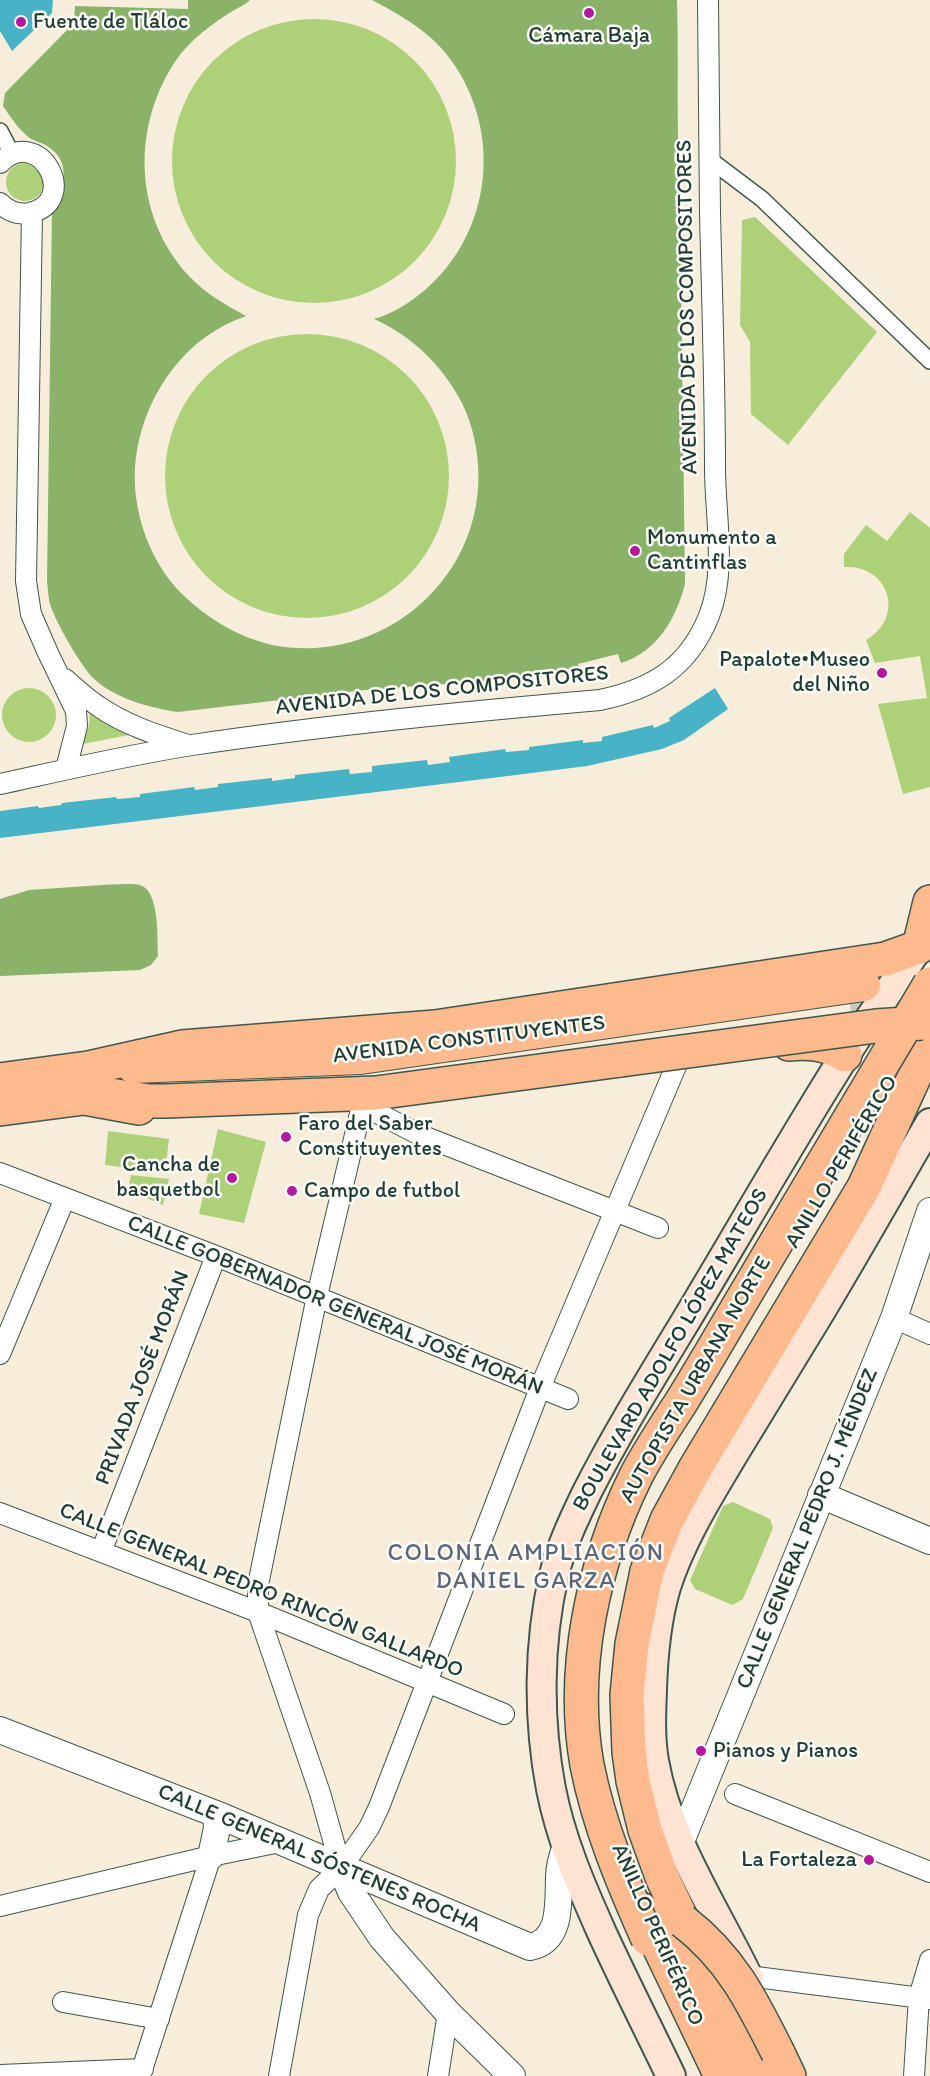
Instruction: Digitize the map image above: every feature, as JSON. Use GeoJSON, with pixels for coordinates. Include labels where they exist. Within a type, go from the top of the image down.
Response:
{"type":"FeatureCollection","features":[{"type":"Feature","properties":{"kind":"highway"},"geometry":{"type":"LineString","coordinates":[[92,1087],[182,1047],[435,1027],[876,961],[925,938],[930,902]]}},
{"type":"Feature","properties":{"kind":"highway","name":"AUTOPISTA URBANA NORTE"},"geometry":{"type":"LineString","coordinates":[[714,2076],[648,1940],[623,1881],[607,1839],[592,1787],[587,1762],[582,1693],[586,1632],[592,1598],[611,1534],[637,1474],[930,984]]}},
{"type":"Feature","properties":{"kind":"highway","name":"ANILLO PERIFÉRICO"},"geometry":{"type":"LineString","coordinates":[[721,2076],[642,1913],[610,1824],[599,1779],[596,1729],[596,1688],[604,1609],[627,1530],[646,1489],[930,1014]]}},
{"type":"Feature","properties":{"kind":"highway"},"geometry":{"type":"LineString","coordinates":[[363,1098],[876,1026],[930,1022]]}},
{"type":"Feature","properties":{"kind":"highway"},"geometry":{"type":"LineString","coordinates":[[92,1087],[149,1101],[363,1098],[804,1043],[825,1046],[845,1055]]}},
{"type":"Feature","properties":{"kind":"highway","name":"AUTOPISTA URBANA NORTE"},"geometry":{"type":"LineString","coordinates":[[756,2076],[651,1850],[638,1806],[627,1724],[629,1670],[636,1619],[647,1571],[680,1493],[864,1187],[916,1073],[930,1049]]}},
{"type":"Feature","properties":{"kind":"highway","name":"AVENIDA CONSTITUYENTES"},"geometry":{"type":"LineString","coordinates":[[3,1103],[92,1087]]}},
{"type":"Feature","properties":{"kind":"highway","name":"ANILLO PERIFÉRICO"},"geometry":{"type":"LineString","coordinates":[[769,2076],[701,1938],[654,1826],[644,1780],[638,1732],[637,1694],[643,1629],[656,1576],[669,1539],[688,1501],[930,1098]]}},
{"type":"Feature","properties":{"kind":"highway"},"geometry":{"type":"LineString","coordinates":[[683,1921],[704,1937],[740,1981],[789,2076]]}},
{"type":"Feature","properties":{"kind":"main road","name":"BOULEVARD ADOLFO LÓPEZ MATEOS"},"geometry":{"type":"LineString","coordinates":[[671,2076],[590,1905],[566,1846],[551,1790],[544,1742],[542,1697],[548,1607],[554,1574],[564,1543],[621,1429],[845,1055],[925,938]]}},
{"type":"Feature","properties":{"kind":"main road","name":"AVENIDA CONSTITUYENTES"},"geometry":{"type":"LineString","coordinates":[[92,1087],[362,1080],[563,1050],[857,996]]}},
{"type":"Feature","properties":{"kind":"main road"},"geometry":{"type":"LineString","coordinates":[[795,2076],[748,1976],[680,1845],[660,1785],[654,1762],[651,1733],[654,1648],[666,1586],[685,1541],[714,1486],[832,1293],[930,1123]]}},
{"type":"Feature","properties":{"kind":"street","name":"AVENIDA DE LOS COMPOSITORES"},"geometry":{"type":"LineString","coordinates":[[0,784],[190,746],[336,725],[600,700],[640,689],[671,670],[685,657],[698,639],[709,615],[714,600],[718,568],[708,0]]}},
{"type":"Feature","properties":{"kind":"street"},"geometry":{"type":"LineString","coordinates":[[0,131],[6,158],[20,152],[38,156],[45,161],[54,180],[49,200],[42,208],[21,214],[12,212],[0,203]]}},
{"type":"Feature","properties":{"kind":"street"},"geometry":{"type":"LineString","coordinates":[[709,159],[762,200],[930,361]]}},
{"type":"Feature","properties":{"kind":"street"},"geometry":{"type":"LineString","coordinates":[[32,212],[26,581],[32,614],[76,711],[77,726],[66,769]]}},
{"type":"Feature","properties":{"kind":"street"},"geometry":{"type":"LineString","coordinates":[[60,676],[99,706],[122,720],[145,731],[190,746]]}},
{"type":"Feature","properties":{"kind":"street"},"geometry":{"type":"LineString","coordinates":[[279,2076],[308,1915],[319,1889],[341,1868],[369,1827],[379,1807],[540,1388],[679,1059]]}},
{"type":"Feature","properties":{"kind":"street"},"geometry":{"type":"LineString","coordinates":[[512,2076],[448,2013],[372,1925],[351,1892],[341,1868],[333,1835],[258,1612],[258,1585],[316,1296],[363,1098],[418,1134],[658,1228]]}},
{"type":"Feature","properties":{"kind":"street","name":"CALLE GOBERNADOR GENERAL JOSÉ MORÁN"},"geometry":{"type":"LineString","coordinates":[[1,1173],[216,1256],[568,1399]]}},
{"type":"Feature","properties":{"kind":"street"},"geometry":{"type":"LineString","coordinates":[[0,1354],[65,1198]]}},
{"type":"Feature","properties":{"kind":"street","name":"CALLE GENERAL PEDRO J. MÉNDEZ"},"geometry":{"type":"LineString","coordinates":[[680,1845],[894,1318],[930,1211]]}},
{"type":"Feature","properties":{"kind":"street","name":"PRIVADA JOSÉ MORÁN"},"geometry":{"type":"LineString","coordinates":[[101,1552],[216,1256]]}},
{"type":"Feature","properties":{"kind":"street"},"geometry":{"type":"LineString","coordinates":[[894,1318],[930,1334]]}},
{"type":"Feature","properties":{"kind":"street"},"geometry":{"type":"LineString","coordinates":[[821,1495],[930,1541]]}},
{"type":"Feature","properties":{"kind":"street","name":"CALLE GENERAL PEDRO RINCÓN GALLARDO"},"geometry":{"type":"LineString","coordinates":[[0,1514],[258,1612],[504,1714]]}},
{"type":"Feature","properties":{"kind":"street","name":"CALLE GENERAL SÓSTENES ROCHA"},"geometry":{"type":"LineString","coordinates":[[0,1730],[216,1814],[530,1947],[546,1940],[556,1919],[560,1896],[561,1862],[566,1846]]}},
{"type":"Feature","properties":{"kind":"street"},"geometry":{"type":"LineString","coordinates":[[735,1794],[930,1872]]}},
{"type":"Feature","properties":{"kind":"street"},"geometry":{"type":"LineString","coordinates":[[0,2076],[141,2072],[211,1856],[218,1828],[216,1814]]}},
{"type":"Feature","properties":{"kind":"street"},"geometry":{"type":"LineString","coordinates":[[0,1906],[280,1842]]}},
{"type":"Feature","properties":{"kind":"street"},"geometry":{"type":"LineString","coordinates":[[914,2076],[930,1960]]}},
{"type":"Feature","properties":{"kind":"street"},"geometry":{"type":"LineString","coordinates":[[748,1976],[924,1998]]}},
{"type":"Feature","properties":{"kind":"street"},"geometry":{"type":"LineString","coordinates":[[63,2002],[159,2019]]}},
{"type":"Feature","properties":{"kind":"street"},"geometry":{"type":"LineString","coordinates":[[438,2076],[448,2013]]}},
{"type":"Feature","properties":{"kind":"green space"},"geometry":{"type":"Polygon","coordinates":[[[188,0],[250,0],[217,21],[190,43],[163,82],[152,110],[146,139],[145,169],[148,198],[157,226],[171,253],[190,277],[209,294],[246,316],[225,325],[188,351],[161,387],[142,428],[137,450],[135,489],[138,508],[150,546],[159,563],[169,580],[192,603],[224,626],[259,642],[307,648],[342,644],[374,634],[404,617],[429,596],[451,569],[467,539],[478,492],[475,440],[467,415],[454,389],[436,365],[414,343],[374,319],[401,307],[425,290],[447,266],[465,240],[476,211],[483,180],[483,149],[478,118],[468,88],[443,50],[425,33],[372,0],[677,0],[685,584],[670,621],[655,642],[645,651],[621,663],[618,654],[578,664],[581,674],[365,690],[178,712],[144,705],[110,691],[92,677],[81,662],[53,611],[49,601],[47,581],[52,211],[62,187],[63,170],[57,155],[47,146],[29,137],[14,121],[3,106],[5,93],[74,23],[75,6],[188,9],[188,0]]]}},
{"type":"Feature","properties":{"kind":"green space"},"geometry":{"type":"Polygon","coordinates":[[[314,19],[355,25],[381,36],[404,51],[424,71],[439,94],[450,120],[456,161],[450,202],[439,228],[424,251],[404,271],[381,286],[355,297],[314,303],[273,297],[247,286],[224,271],[204,251],[189,228],[178,202],[172,161],[178,120],[189,94],[204,71],[224,51],[247,36],[273,25],[314,19]]]}},
{"type":"Feature","properties":{"kind":"green space"},"geometry":{"type":"Polygon","coordinates":[[[25,163],[32,164],[38,169],[43,175],[43,189],[38,195],[32,200],[25,201],[18,200],[12,195],[7,189],[6,182],[7,175],[12,169],[18,164],[25,163]]]}},
{"type":"Feature","properties":{"kind":"green space"},"geometry":{"type":"Polygon","coordinates":[[[755,217],[877,332],[788,445],[751,414],[750,342],[740,325],[742,220],[755,217]]]}},
{"type":"Feature","properties":{"kind":"green space"},"geometry":{"type":"Polygon","coordinates":[[[307,334],[348,340],[374,351],[397,366],[417,386],[432,409],[443,435],[449,476],[443,517],[432,543],[417,566],[397,586],[374,601],[348,612],[307,618],[266,612],[240,601],[217,586],[197,566],[182,543],[171,517],[165,476],[171,435],[182,409],[197,386],[217,366],[240,351],[266,340],[307,334]]]}},
{"type":"Feature","properties":{"kind":"green space"},"geometry":{"type":"Polygon","coordinates":[[[910,512],[930,528],[930,787],[903,794],[878,704],[927,698],[920,656],[875,663],[866,640],[878,630],[886,618],[887,594],[872,574],[860,568],[844,567],[844,554],[866,525],[887,541],[910,512]]]}},
{"type":"Feature","properties":{"kind":"green space"},"geometry":{"type":"Polygon","coordinates":[[[29,688],[39,690],[48,696],[54,705],[56,715],[54,725],[48,734],[39,740],[29,742],[19,740],[10,734],[4,725],[2,715],[4,705],[10,696],[19,690],[29,688]]]}},
{"type":"Feature","properties":{"kind":"green space"},"geometry":{"type":"Polygon","coordinates":[[[90,711],[134,734],[83,744],[89,725],[90,711]]]}},
{"type":"Feature","properties":{"kind":"green space"},"geometry":{"type":"Polygon","coordinates":[[[140,885],[151,896],[156,916],[158,956],[151,965],[140,970],[0,976],[0,899],[29,890],[140,885]]]}},
{"type":"Feature","properties":{"kind":"green space","name":"Cancha de basquetbol"},"geometry":{"type":"Polygon","coordinates":[[[218,1129],[266,1142],[244,1223],[199,1214],[218,1129]]]}},
{"type":"Feature","properties":{"kind":"green space"},"geometry":{"type":"Polygon","coordinates":[[[108,1131],[169,1139],[165,1173],[105,1165],[108,1131]]]}},
{"type":"Feature","properties":{"kind":"green space"},"geometry":{"type":"Polygon","coordinates":[[[131,1175],[169,1179],[163,1205],[128,1190],[131,1175]]]}},
{"type":"Feature","properties":{"kind":"green space"},"geometry":{"type":"Polygon","coordinates":[[[733,1502],[770,1519],[773,1528],[743,1599],[732,1605],[695,1589],[690,1580],[723,1506],[733,1502]]]}},
{"type":"Feature","properties":{"kind":"water","name":"Fuente de Tláloc"},"geometry":{"type":"Polygon","coordinates":[[[0,0],[53,0],[52,13],[12,51],[0,31],[0,0]]]}},
{"type":"Feature","properties":{"kind":"water"},"geometry":{"type":"Polygon","coordinates":[[[715,688],[728,709],[684,740],[662,749],[587,766],[0,838],[0,811],[116,797],[117,799],[140,797],[140,794],[194,787],[195,790],[218,787],[218,784],[272,778],[272,781],[295,778],[295,775],[349,769],[350,774],[372,772],[372,766],[427,760],[428,765],[450,762],[449,757],[505,749],[506,752],[583,740],[583,743],[602,741],[602,737],[653,725],[654,728],[670,721],[669,718],[715,688]]]}},
{"type":"Feature","properties":{"kind":"tunnel"},"geometry":{"type":"LineString","coordinates":[[850,1006],[905,997]]}},
{"type":"Feature","properties":{"kind":"place","name":"Cámara Baja"},"geometry":{"type":"Point","coordinates":[589,13]}},
{"type":"Feature","properties":{"kind":"place","name":"Fuente de Tláloc"},"geometry":{"type":"Point","coordinates":[21,22]}},
{"type":"Feature","properties":{"kind":"place","name":"Monumento a Cantinflas"},"geometry":{"type":"Point","coordinates":[635,551]}},
{"type":"Feature","properties":{"kind":"place","name":"Papalote•Museo del Niño"},"geometry":{"type":"Point","coordinates":[882,673]}},
{"type":"Feature","properties":{"kind":"place","name":"Faro del Saber Constituyentes"},"geometry":{"type":"Point","coordinates":[286,1137]}},
{"type":"Feature","properties":{"kind":"place","name":"Cancha de basquetbol"},"geometry":{"type":"Point","coordinates":[232,1178]}},
{"type":"Feature","properties":{"kind":"place","name":"Campo de futbol"},"geometry":{"type":"Point","coordinates":[292,1191]}},
{"type":"Feature","properties":{"kind":"place","name":"Pianos y Pianos"},"geometry":{"type":"Point","coordinates":[701,1751]}},
{"type":"Feature","properties":{"kind":"place","name":"La Fortaleza"},"geometry":{"type":"Point","coordinates":[869,1860]}},
{"type":"Feature","properties":{"kind":"district","name":"COLONIA AMPLIACIÓN DANIEL GARZA"},"geometry":{"type":"Point","coordinates":[526,1568]}}]}
